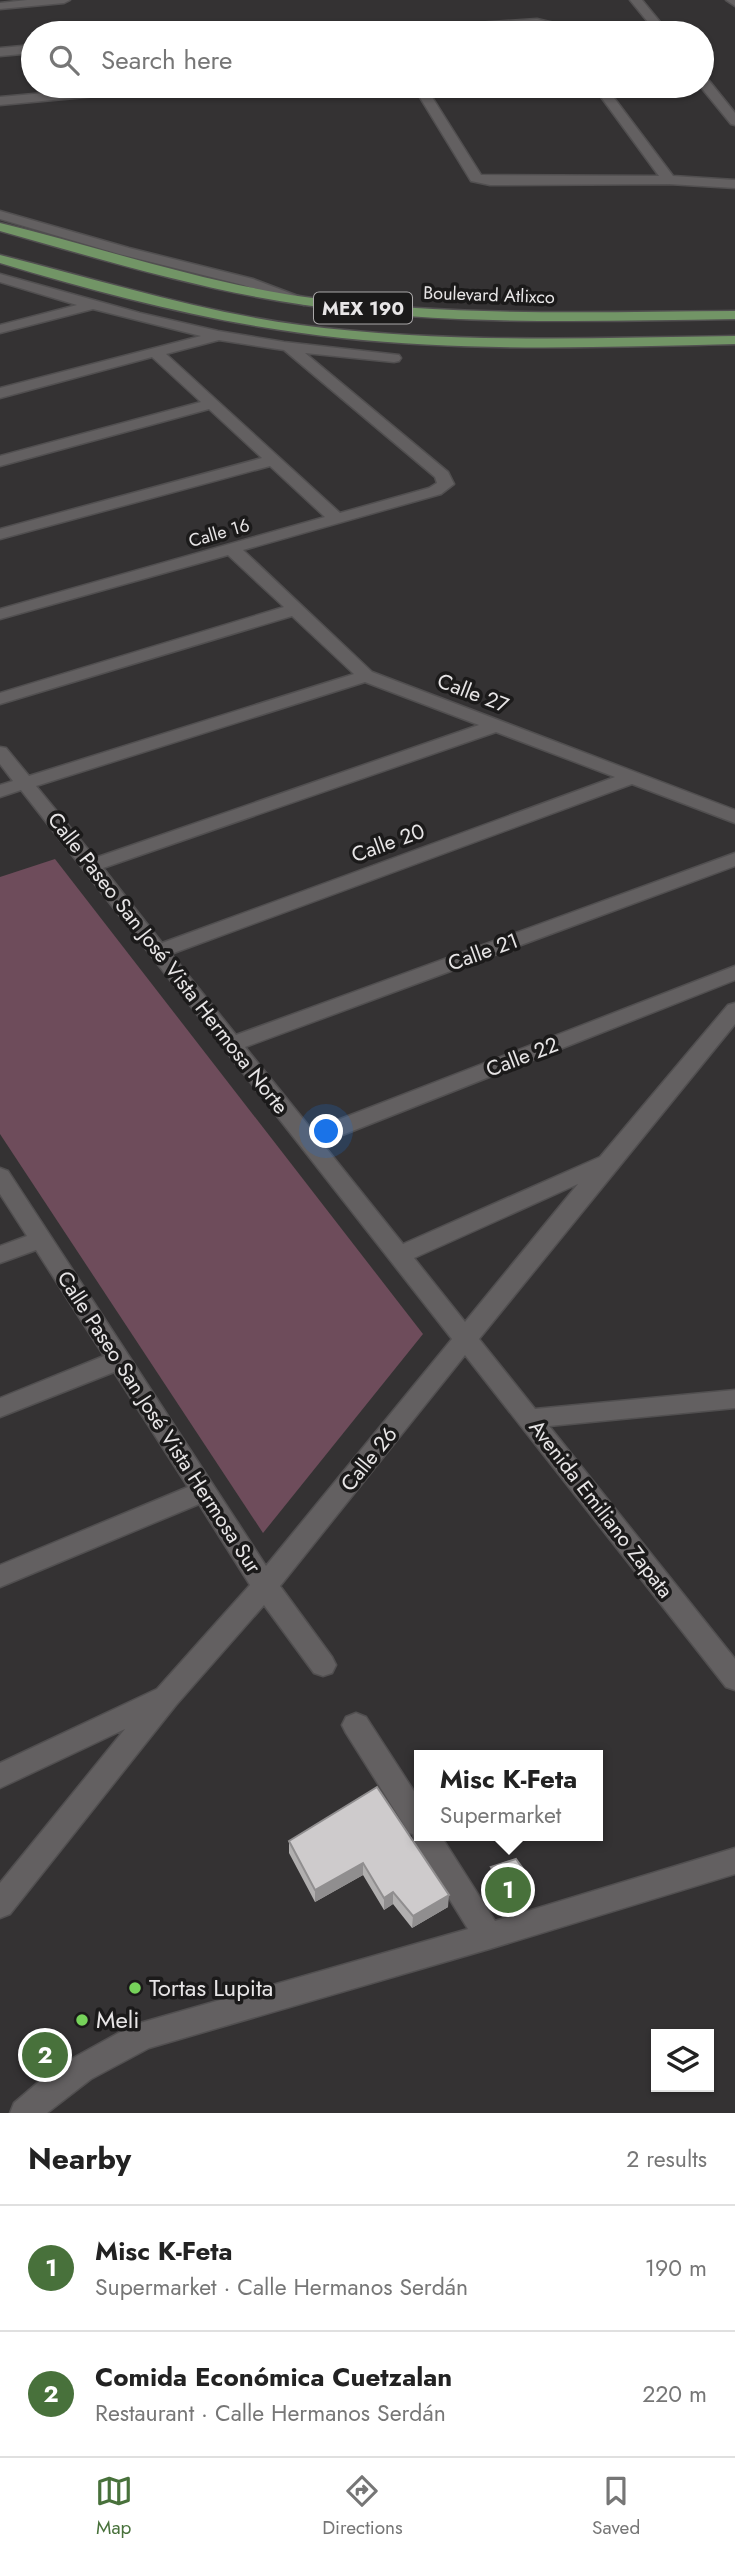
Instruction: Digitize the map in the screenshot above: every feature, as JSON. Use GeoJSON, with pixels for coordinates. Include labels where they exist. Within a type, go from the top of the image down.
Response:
{"type":"FeatureCollection","features":[{"type":"Feature","properties":{"kind":"main road","name":"Boulevard Atlixco"},"geometry":{"type":"LineString","coordinates":[[0,227],[156,271],[304,301],[461,316],[735,315]]}},
{"type":"Feature","properties":{"kind":"main road","name":"MEX 190"},"geometry":{"type":"LineString","coordinates":[[3,260],[181,307],[248,321],[342,334],[441,340],[735,340]]}},
{"type":"Feature","properties":{"kind":"street"},"geometry":{"type":"LineString","coordinates":[[0,6],[64,0]]}},
{"type":"Feature","properties":{"kind":"street"},"geometry":{"type":"LineString","coordinates":[[636,0],[653,21]]}},
{"type":"Feature","properties":{"kind":"street"},"geometry":{"type":"LineString","coordinates":[[0,52],[21,49]]}},
{"type":"Feature","properties":{"kind":"street"},"geometry":{"type":"LineString","coordinates":[[714,95],[735,121]]}},
{"type":"Feature","properties":{"kind":"street"},"geometry":{"type":"LineString","coordinates":[[0,101],[32,98]]}},
{"type":"Feature","properties":{"kind":"street"},"geometry":{"type":"LineString","coordinates":[[426,98],[476,178],[490,181],[668,180],[735,184]]}},
{"type":"Feature","properties":{"kind":"street"},"geometry":{"type":"LineString","coordinates":[[608,98],[668,180]]}},
{"type":"Feature","properties":{"kind":"street"},"geometry":{"type":"LineString","coordinates":[[709,182],[735,177]]}},
{"type":"Feature","properties":{"kind":"street"},"geometry":{"type":"LineString","coordinates":[[0,215],[124,251],[248,282],[304,301]]}},
{"type":"Feature","properties":{"kind":"street"},"geometry":{"type":"LineString","coordinates":[[0,278],[92,305],[218,335],[289,347],[394,358]]}},
{"type":"Feature","properties":{"kind":"street"},"geometry":{"type":"LineString","coordinates":[[0,329],[92,305]]}},
{"type":"Feature","properties":{"kind":"street"},"geometry":{"type":"LineString","coordinates":[[0,393],[218,335]]}},
{"type":"Feature","properties":{"kind":"street","name":"Calle 16"},"geometry":{"type":"LineString","coordinates":[[0,614],[338,520],[435,491],[446,484],[442,475],[289,347]]}},
{"type":"Feature","properties":{"kind":"street"},"geometry":{"type":"LineString","coordinates":[[155,352],[338,520]]}},
{"type":"Feature","properties":{"kind":"street"},"geometry":{"type":"LineString","coordinates":[[0,461],[211,404]]}},
{"type":"Feature","properties":{"kind":"street"},"geometry":{"type":"LineString","coordinates":[[0,534],[273,460]]}},
{"type":"Feature","properties":{"kind":"street","name":"Calle 27"},"geometry":{"type":"LineString","coordinates":[[232,550],[366,676],[735,817]]}},
{"type":"Feature","properties":{"kind":"street"},"geometry":{"type":"LineString","coordinates":[[0,699],[296,610]]}},
{"type":"Feature","properties":{"kind":"street"},"geometry":{"type":"LineString","coordinates":[[0,791],[366,676]]}},
{"type":"Feature","properties":{"kind":"street"},"geometry":{"type":"LineString","coordinates":[[91,866],[495,726]]}},
{"type":"Feature","properties":{"kind":"street","name":"Calle Paseo San José Vista Hermosa Norte"},"geometry":{"type":"LineString","coordinates":[[0,752],[466,1340]]}},
{"type":"Feature","properties":{"kind":"street","name":"Calle 20"},"geometry":{"type":"LineString","coordinates":[[158,951],[633,777]]}},
{"type":"Feature","properties":{"kind":"street","name":"Calle 21"},"geometry":{"type":"LineString","coordinates":[[232,1044],[735,859]]}},
{"type":"Feature","properties":{"kind":"street","name":"Calle 22"},"geometry":{"type":"LineString","coordinates":[[308,1140],[735,973]]}},
{"type":"Feature","properties":{"kind":"street","name":"Calle 26"},"geometry":{"type":"LineString","coordinates":[[0,1905],[166,1697],[265,1586],[608,1162],[735,1010]]}},
{"type":"Feature","properties":{"kind":"street"},"geometry":{"type":"LineString","coordinates":[[399,1255],[608,1162]]}},
{"type":"Feature","properties":{"kind":"street","name":"Calle Paseo San José Vista Hermosa Sur"},"geometry":{"type":"LineString","coordinates":[[0,1176],[265,1586],[323,1665]]}},
{"type":"Feature","properties":{"kind":"street"},"geometry":{"type":"LineString","coordinates":[[0,1255],[41,1239]]}},
{"type":"Feature","properties":{"kind":"street","name":"Avenida Emiliano Zapata"},"geometry":{"type":"LineString","coordinates":[[466,1340],[735,1679]]}},
{"type":"Feature","properties":{"kind":"street"},"geometry":{"type":"LineString","coordinates":[[0,1408],[119,1360]]}},
{"type":"Feature","properties":{"kind":"street"},"geometry":{"type":"LineString","coordinates":[[529,1419],[735,1399]]}},
{"type":"Feature","properties":{"kind":"street"},"geometry":{"type":"LineString","coordinates":[[0,1576],[204,1490]]}},
{"type":"Feature","properties":{"kind":"street"},"geometry":{"type":"LineString","coordinates":[[0,1776],[166,1697]]}},
{"type":"Feature","properties":{"kind":"street"},"geometry":{"type":"LineString","coordinates":[[356,1725],[414,1816]]}},
{"type":"Feature","properties":{"kind":"street"},"geometry":{"type":"LineString","coordinates":[[429,1841],[489,1936]]}},
{"type":"Feature","properties":{"kind":"street"},"geometry":{"type":"LineString","coordinates":[[25,2113],[66,2077],[98,2057],[144,2035],[489,1936],[735,1861]]}},
{"type":"Feature","properties":{"kind":"shaded area"},"geometry":{"type":"Polygon","coordinates":[[[55,859],[423,1334],[263,1533],[0,1134],[0,877],[55,859]]]}},
{"type":"Feature","properties":{"kind":"building"},"geometry":{"type":"Polygon","coordinates":[[[377,1787],[449,1895],[413,1916],[393,1892],[384,1898],[363,1863],[315,1890],[289,1841],[377,1787]]]}},
{"type":"Feature","properties":{"kind":"building"},"geometry":{"type":"Polygon","coordinates":[[[516,1859],[532,1881],[508,1889],[491,1867],[516,1859]]]}},
{"type":"Feature","properties":{"kind":"place","name":"Misc K-Feta"},"geometry":{"type":"Point","coordinates":[508,1890]}},
{"type":"Feature","properties":{"kind":"place","name":"Tortas Lupita"},"geometry":{"type":"Point","coordinates":[135,1988]}},
{"type":"Feature","properties":{"kind":"place","name":"Meli"},"geometry":{"type":"Point","coordinates":[82,2020]}},
{"type":"Feature","properties":{"kind":"place","name":"Comida Económica Cuetzalan"},"geometry":{"type":"Point","coordinates":[45,2055]}}]}
